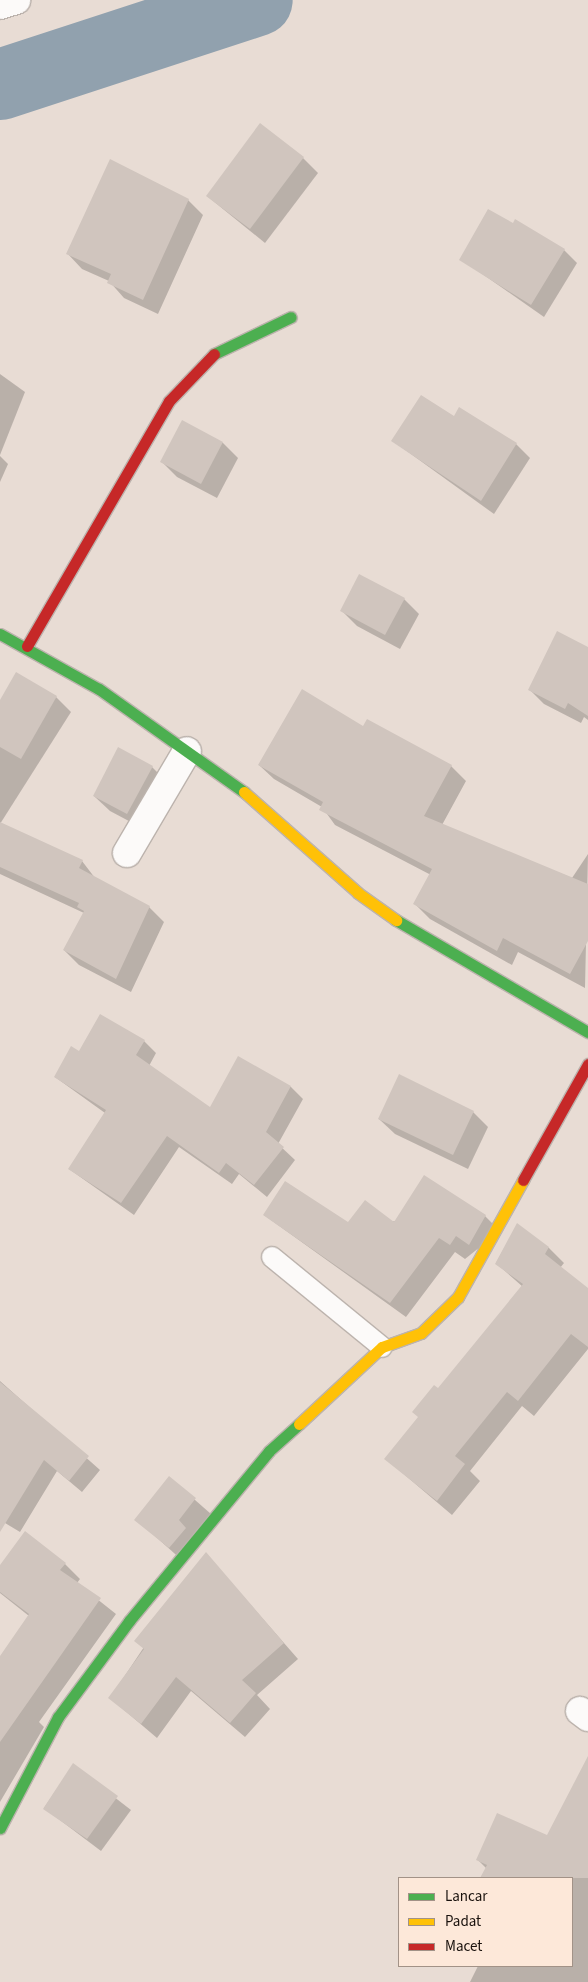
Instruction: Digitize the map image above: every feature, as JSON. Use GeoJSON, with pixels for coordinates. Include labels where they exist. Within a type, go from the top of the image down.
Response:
{"type":"FeatureCollection","features":[{"type":"Feature","properties":{"kind":"street"},"geometry":{"type":"LineString","coordinates":[[0,5],[16,0]]}},
{"type":"Feature","properties":{"kind":"street"},"geometry":{"type":"LineString","coordinates":[[27,646],[169,401],[210,356],[292,317]]}},
{"type":"Feature","properties":{"kind":"street"},"geometry":{"type":"LineString","coordinates":[[0,634],[27,646],[99,689],[256,800],[358,893],[420,936],[588,1032]]}},
{"type":"Feature","properties":{"kind":"street"},"geometry":{"type":"LineString","coordinates":[[127,852],[187,751]]}},
{"type":"Feature","properties":{"kind":"street"},"geometry":{"type":"LineString","coordinates":[[1,1824],[58,1717],[129,1621],[269,1451],[382,1347],[421,1333],[458,1298],[588,1064]]}},
{"type":"Feature","properties":{"kind":"lane"},"geometry":{"type":"LineString","coordinates":[[272,1257],[382,1347]]}},
{"type":"Feature","properties":{"kind":"building"},"geometry":{"type":"Polygon","coordinates":[[[260,123],[304,157],[250,229],[206,196],[260,123]]]}},
{"type":"Feature","properties":{"kind":"building"},"geometry":{"type":"Polygon","coordinates":[[[110,159],[189,199],[143,300],[107,283],[111,274],[66,254],[110,159]]]}},
{"type":"Feature","properties":{"kind":"building"},"geometry":{"type":"Polygon","coordinates":[[[488,209],[513,223],[515,219],[565,249],[531,305],[459,260],[488,209]]]}},
{"type":"Feature","properties":{"kind":"building"},"geometry":{"type":"Polygon","coordinates":[[[421,395],[454,416],[459,407],[517,443],[481,501],[391,441],[421,395]]]}},
{"type":"Feature","properties":{"kind":"building"},"geometry":{"type":"Polygon","coordinates":[[[182,420],[223,442],[201,484],[160,462],[182,420]]]}},
{"type":"Feature","properties":{"kind":"building"},"geometry":{"type":"Polygon","coordinates":[[[359,574],[405,598],[385,635],[340,611],[359,574]]]}},
{"type":"Feature","properties":{"kind":"building"},"geometry":{"type":"Polygon","coordinates":[[[557,631],[588,647],[588,716],[568,703],[565,709],[528,690],[557,631]]]}},
{"type":"Feature","properties":{"kind":"building"},"geometry":{"type":"Polygon","coordinates":[[[16,672],[57,696],[21,759],[0,747],[0,700],[16,672]]]}},
{"type":"Feature","properties":{"kind":"building"},"geometry":{"type":"Polygon","coordinates":[[[302,689],[363,726],[367,719],[452,765],[424,816],[588,884],[588,941],[570,974],[503,938],[497,951],[413,904],[432,869],[319,810],[323,802],[258,765],[302,689]]]}},
{"type":"Feature","properties":{"kind":"building"},"geometry":{"type":"Polygon","coordinates":[[[118,747],[153,766],[127,814],[93,796],[118,747]]]}},
{"type":"Feature","properties":{"kind":"building"},"geometry":{"type":"Polygon","coordinates":[[[0,822],[83,860],[79,868],[150,906],[116,979],[63,950],[84,911],[77,907],[79,903],[0,867],[0,822]]]}},
{"type":"Feature","properties":{"kind":"building"},"geometry":{"type":"Polygon","coordinates":[[[100,1014],[145,1040],[136,1055],[210,1107],[238,1056],[291,1086],[266,1132],[284,1147],[254,1185],[226,1163],[219,1173],[167,1136],[121,1203],[68,1169],[106,1110],[54,1077],[71,1046],[79,1051],[100,1014]]]}},
{"type":"Feature","properties":{"kind":"building"},"geometry":{"type":"Polygon","coordinates":[[[399,1074],[474,1111],[453,1155],[378,1119],[399,1074]]]}},
{"type":"Feature","properties":{"kind":"building"},"geometry":{"type":"Polygon","coordinates":[[[424,1175],[486,1215],[469,1245],[456,1236],[450,1245],[439,1238],[390,1303],[263,1215],[285,1181],[348,1222],[365,1200],[394,1222],[424,1175]]]}},
{"type":"Feature","properties":{"kind":"building"},"geometry":{"type":"Polygon","coordinates":[[[517,1223],[549,1247],[545,1254],[588,1288],[588,1347],[571,1334],[518,1401],[507,1392],[455,1456],[465,1464],[437,1501],[384,1459],[418,1417],[412,1412],[434,1385],[438,1388],[523,1284],[495,1264],[517,1223]]]}},
{"type":"Feature","properties":{"kind":"building"},"geometry":{"type":"Polygon","coordinates":[[[0,1382],[89,1456],[69,1481],[44,1460],[0,1532],[0,1382]]]}},
{"type":"Feature","properties":{"kind":"building"},"geometry":{"type":"Polygon","coordinates":[[[169,1476],[196,1498],[179,1520],[186,1528],[169,1548],[134,1520],[169,1476]]]}},
{"type":"Feature","properties":{"kind":"building"},"geometry":{"type":"Polygon","coordinates":[[[25,1531],[66,1563],[60,1570],[101,1598],[0,1742],[0,1656],[29,1614],[0,1592],[0,1565],[25,1531]]]}},
{"type":"Feature","properties":{"kind":"building"},"geometry":{"type":"Polygon","coordinates":[[[206,1552],[284,1643],[242,1680],[256,1693],[230,1723],[176,1677],[141,1724],[108,1698],[144,1649],[134,1641],[206,1552]]]}},
{"type":"Feature","properties":{"kind":"building"},"geometry":{"type":"Polygon","coordinates":[[[588,1756],[588,1878],[481,1877],[487,1865],[476,1860],[497,1813],[547,1835],[588,1756]]]}},
{"type":"Feature","properties":{"kind":"building"},"geometry":{"type":"Polygon","coordinates":[[[73,1763],[118,1796],[87,1839],[43,1809],[73,1763]]]}},
{"type":"Feature","properties":{"kind":"waterway"},"geometry":{"type":"LineString","coordinates":[[0,84],[257,0]]}},
{"type":"Feature","properties":{"kind":"traffic: fast"},"geometry":{"type":"LineString","coordinates":[[214,354],[291,317]]}},
{"type":"Feature","properties":{"kind":"traffic: fast"},"geometry":{"type":"LineString","coordinates":[[0,634],[99,689],[244,792]]}},
{"type":"Feature","properties":{"kind":"traffic: fast"},"geometry":{"type":"LineString","coordinates":[[396,920],[588,1032]]}},
{"type":"Feature","properties":{"kind":"traffic: fast"},"geometry":{"type":"LineString","coordinates":[[0,1828],[58,1717],[129,1621],[269,1451],[299,1424]]}},
{"type":"Feature","properties":{"kind":"traffic: slow"},"geometry":{"type":"LineString","coordinates":[[244,792],[358,893],[396,920]]}},
{"type":"Feature","properties":{"kind":"traffic: slow"},"geometry":{"type":"LineString","coordinates":[[299,1424],[382,1347],[421,1333],[458,1297],[523,1180]]}},
{"type":"Feature","properties":{"kind":"traffic: jam"},"geometry":{"type":"LineString","coordinates":[[27,646],[169,401],[214,354]]}},
{"type":"Feature","properties":{"kind":"traffic: jam"},"geometry":{"type":"LineString","coordinates":[[523,1180],[588,1064]]}}]}
